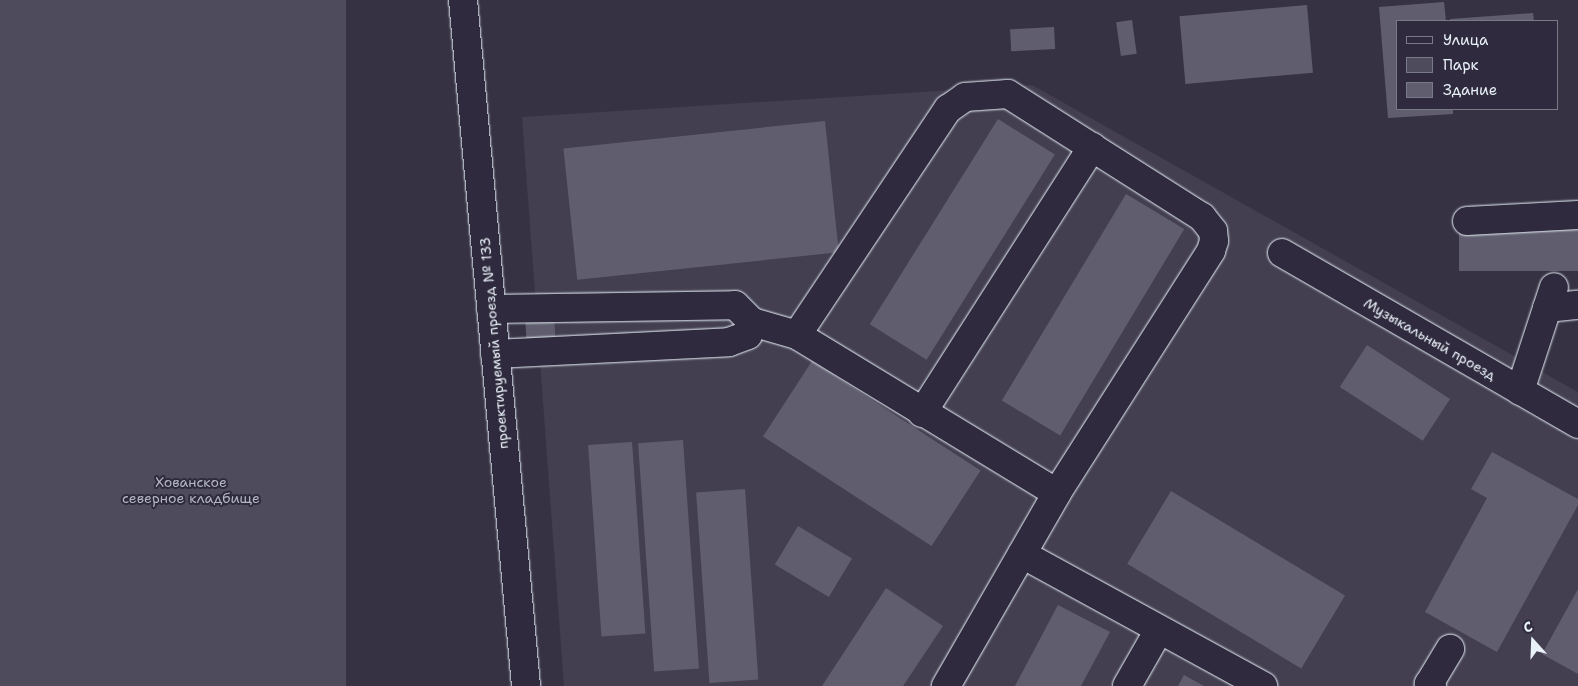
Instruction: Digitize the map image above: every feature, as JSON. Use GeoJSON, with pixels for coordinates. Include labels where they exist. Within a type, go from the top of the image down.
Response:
{"type":"FeatureCollection","features":[{"type":"Feature","properties":{"kind":"street","name":"проектируемый проезд № 133"},"geometry":{"type":"LineString","coordinates":[[463,0],[526,686]]}},
{"type":"Feature","properties":{"kind":"street"},"geometry":{"type":"LineString","coordinates":[[797,335],[948,109],[965,98],[1008,94],[1202,216],[1209,224],[1214,240],[1057,493],[946,686]]}},
{"type":"Feature","properties":{"kind":"street"},"geometry":{"type":"LineString","coordinates":[[922,413],[1092,147]]}},
{"type":"Feature","properties":{"kind":"street"},"geometry":{"type":"LineString","coordinates":[[1467,221],[1578,215]]}},
{"type":"Feature","properties":{"kind":"street","name":"Музыкальный проезд"},"geometry":{"type":"LineString","coordinates":[[1282,253],[1578,424]]}},
{"type":"Feature","properties":{"kind":"street"},"geometry":{"type":"LineString","coordinates":[[1520,391],[1550,298],[1578,305]]}},
{"type":"Feature","properties":{"kind":"street"},"geometry":{"type":"LineString","coordinates":[[491,309],[726,303],[735,305],[752,322],[797,335],[922,413],[1057,493]]}},
{"type":"Feature","properties":{"kind":"street"},"geometry":{"type":"LineString","coordinates":[[495,354],[729,342],[748,335],[752,322]]}},
{"type":"Feature","properties":{"kind":"street"},"geometry":{"type":"LineString","coordinates":[[1022,554],[1263,686]]}},
{"type":"Feature","properties":{"kind":"street"},"geometry":{"type":"LineString","coordinates":[[1127,686],[1159,630]]}},
{"type":"Feature","properties":{"kind":"street"},"geometry":{"type":"LineString","coordinates":[[1432,686],[1429,684],[1450,649]]}},
{"type":"Feature","properties":{"kind":"shaded area"},"geometry":{"type":"Polygon","coordinates":[[[1032,85],[1578,392],[1578,686],[564,686],[522,117],[1032,85]]]}},
{"type":"Feature","properties":{"kind":"green space","name":"Хованское северное кладбище"},"geometry":{"type":"Polygon","coordinates":[[[0,0],[346,0],[346,686],[0,686],[0,0]]]}},
{"type":"Feature","properties":{"kind":"building"},"geometry":{"type":"Polygon","coordinates":[[[1444,2],[1446,20],[1396,20],[1396,110],[1453,110],[1453,114],[1388,118],[1379,7],[1444,2]]]}},
{"type":"Feature","properties":{"kind":"building"},"geometry":{"type":"Polygon","coordinates":[[[1307,5],[1313,73],[1185,84],[1179,16],[1307,5]]]}},
{"type":"Feature","properties":{"kind":"building"},"geometry":{"type":"Polygon","coordinates":[[[1533,13],[1534,20],[1450,20],[1533,13]]]}},
{"type":"Feature","properties":{"kind":"building"},"geometry":{"type":"Polygon","coordinates":[[[1132,20],[1137,54],[1121,56],[1116,22],[1132,20]]]}},
{"type":"Feature","properties":{"kind":"building"},"geometry":{"type":"Polygon","coordinates":[[[1054,27],[1055,49],[1011,51],[1010,29],[1054,27]]]}},
{"type":"Feature","properties":{"kind":"building"},"geometry":{"type":"Polygon","coordinates":[[[998,119],[1055,155],[927,360],[870,324],[998,119]]]}},
{"type":"Feature","properties":{"kind":"building"},"geometry":{"type":"Polygon","coordinates":[[[825,121],[839,252],[577,280],[563,148],[825,121]]]}},
{"type":"Feature","properties":{"kind":"building"},"geometry":{"type":"Polygon","coordinates":[[[1126,194],[1184,229],[1060,436],[1002,401],[1126,194]]]}},
{"type":"Feature","properties":{"kind":"building"},"geometry":{"type":"Polygon","coordinates":[[[1459,226],[1578,226],[1578,271],[1459,271],[1459,226]]]}},
{"type":"Feature","properties":{"kind":"building"},"geometry":{"type":"Polygon","coordinates":[[[554,313],[556,346],[527,347],[525,315],[554,313]]]}},
{"type":"Feature","properties":{"kind":"building"},"geometry":{"type":"Polygon","coordinates":[[[1367,345],[1450,399],[1423,441],[1340,387],[1367,345]]]}},
{"type":"Feature","properties":{"kind":"building"},"geometry":{"type":"Polygon","coordinates":[[[812,361],[981,470],[932,546],[763,436],[812,361]]]}},
{"type":"Feature","properties":{"kind":"building"},"geometry":{"type":"Polygon","coordinates":[[[683,440],[699,668],[654,672],[638,443],[683,440]]]}},
{"type":"Feature","properties":{"kind":"building"},"geometry":{"type":"Polygon","coordinates":[[[632,442],[645,634],[602,637],[588,445],[632,442]]]}},
{"type":"Feature","properties":{"kind":"building"},"geometry":{"type":"Polygon","coordinates":[[[1492,452],[1578,499],[1578,505],[1497,652],[1425,612],[1487,498],[1471,489],[1492,452]]]}},
{"type":"Feature","properties":{"kind":"building"},"geometry":{"type":"Polygon","coordinates":[[[745,489],[758,680],[709,683],[696,492],[745,489]]]}},
{"type":"Feature","properties":{"kind":"building"},"geometry":{"type":"Polygon","coordinates":[[[1171,491],[1345,596],[1301,668],[1127,564],[1171,491]]]}},
{"type":"Feature","properties":{"kind":"building"},"geometry":{"type":"Polygon","coordinates":[[[798,526],[852,558],[829,597],[775,565],[798,526]]]}},
{"type":"Feature","properties":{"kind":"building"},"geometry":{"type":"Polygon","coordinates":[[[886,588],[943,626],[903,686],[822,686],[886,588]]]}},
{"type":"Feature","properties":{"kind":"building"},"geometry":{"type":"Polygon","coordinates":[[[1578,589],[1578,674],[1542,654],[1578,589]]]}},
{"type":"Feature","properties":{"kind":"building"},"geometry":{"type":"Polygon","coordinates":[[[1058,605],[1110,632],[1081,686],[1015,686],[1058,605]]]}},
{"type":"Feature","properties":{"kind":"building"},"geometry":{"type":"Polygon","coordinates":[[[1184,675],[1204,686],[1178,686],[1184,675]]]}}]}
